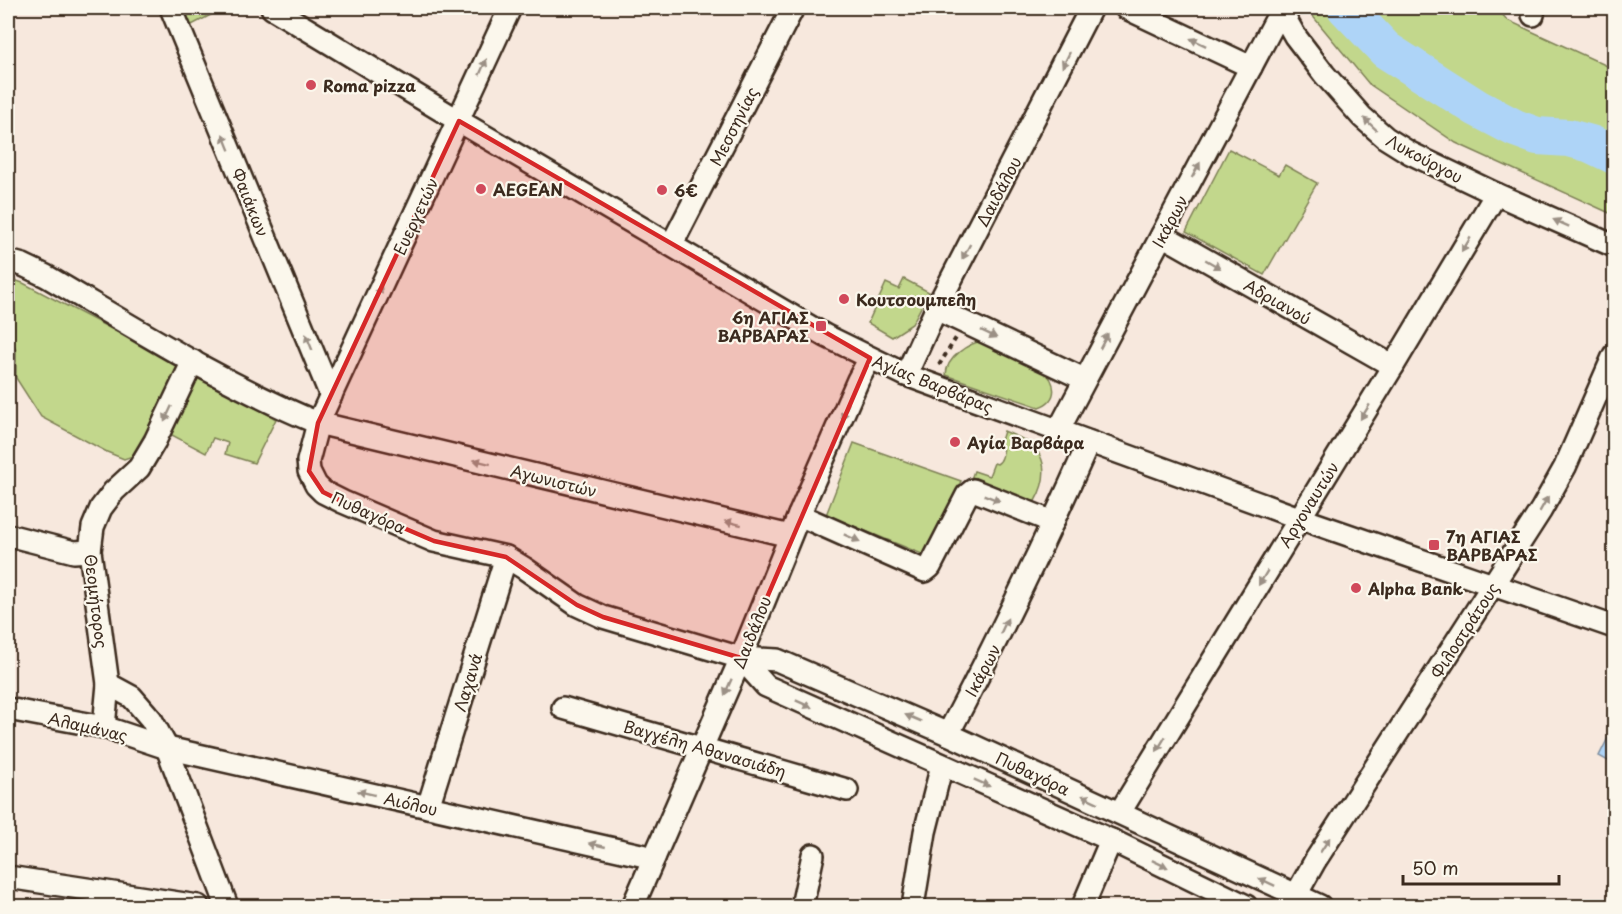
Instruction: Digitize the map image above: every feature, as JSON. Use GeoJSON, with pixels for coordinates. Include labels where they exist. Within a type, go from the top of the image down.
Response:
{"type":"FeatureCollection","features":[{"type":"Feature","properties":{"kind":"street","name":"Φαιάκων"},"geometry":{"type":"LineString","coordinates":[[171,8],[331,396]]}},
{"type":"Feature","properties":{"kind":"street","name":"Αγίας Βαρβάρας"},"geometry":{"type":"LineString","coordinates":[[272,8],[459,121],[826,336],[906,375],[1299,518],[1614,627]]}},
{"type":"Feature","properties":{"kind":"street","name":"Ευεργετών"},"geometry":{"type":"LineString","coordinates":[[318,423],[510,8]]}},
{"type":"Feature","properties":{"kind":"street","name":"Μεσσηνίας"},"geometry":{"type":"LineString","coordinates":[[672,244],[793,8]]}},
{"type":"Feature","properties":{"kind":"street","name":"Δαιδάλου"},"geometry":{"type":"LineString","coordinates":[[906,375],[936,309],[1091,8]]}},
{"type":"Feature","properties":{"kind":"street"},"geometry":{"type":"LineString","coordinates":[[1126,8],[1251,67]]}},
{"type":"Feature","properties":{"kind":"street","name":"Ικάρων"},"geometry":{"type":"LineString","coordinates":[[1058,431],[1279,10]]}},
{"type":"Feature","properties":{"kind":"street","name":"Λυκούργου"},"geometry":{"type":"LineString","coordinates":[[1279,10],[1295,36],[1324,74],[1362,117],[1386,138],[1410,153],[1496,194],[1614,246]]}},
{"type":"Feature","properties":{"kind":"street","name":"Αργοναυτών"},"geometry":{"type":"LineString","coordinates":[[1120,812],[1496,194]]}},
{"type":"Feature","properties":{"kind":"street","name":"Αδριανού"},"geometry":{"type":"LineString","coordinates":[[1162,235],[1393,366]]}},
{"type":"Feature","properties":{"kind":"street"},"geometry":{"type":"LineString","coordinates":[[8,261],[46,276],[275,406],[318,423]]}},
{"type":"Feature","properties":{"kind":"street"},"geometry":{"type":"LineString","coordinates":[[936,309],[1084,379]]}},
{"type":"Feature","properties":{"kind":"street","name":"Φιλοστράτους"},"geometry":{"type":"LineString","coordinates":[[1294,901],[1315,861],[1541,510],[1565,467],[1614,355]]}},
{"type":"Feature","properties":{"kind":"street","name":"Δαιδάλου"},"geometry":{"type":"LineString","coordinates":[[633,906],[741,658],[799,515],[858,380],[870,358]]}},
{"type":"Feature","properties":{"kind":"street","name":"Θεομήτορος"},"geometry":{"type":"LineString","coordinates":[[104,727],[108,684],[90,551],[93,527],[101,508],[114,491],[139,468],[155,441],[193,361]]}},
{"type":"Feature","properties":{"kind":"street","name":"Αγωνιστών"},"geometry":{"type":"LineString","coordinates":[[318,423],[790,536]]}},
{"type":"Feature","properties":{"kind":"street","name":"Πυθαγόρα"},"geometry":{"type":"LineString","coordinates":[[318,423],[308,461],[312,477],[323,492],[434,541],[506,558],[577,605],[603,617],[741,658],[777,660],[1120,812],[1294,901],[1320,906]]}},
{"type":"Feature","properties":{"kind":"street","name":"Ικάρων"},"geometry":{"type":"LineString","coordinates":[[948,734],[997,641],[1089,442]]}},
{"type":"Feature","properties":{"kind":"street"},"geometry":{"type":"LineString","coordinates":[[799,515],[925,571],[930,567],[967,495],[973,490],[1053,522]]}},
{"type":"Feature","properties":{"kind":"street"},"geometry":{"type":"LineString","coordinates":[[8,536],[74,552],[90,551]]}},
{"type":"Feature","properties":{"kind":"street","name":"Λαχανά"},"geometry":{"type":"LineString","coordinates":[[428,807],[506,558]]}},
{"type":"Feature","properties":{"kind":"street","name":"Πυθαγόρα"},"geometry":{"type":"LineString","coordinates":[[741,658],[766,686],[1111,840],[1246,906]]}},
{"type":"Feature","properties":{"kind":"street"},"geometry":{"type":"LineString","coordinates":[[108,684],[132,697],[151,719],[167,748],[227,906]]}},
{"type":"Feature","properties":{"kind":"street","name":"Βαγγέλη Αθανασιάδη"},"geometry":{"type":"LineString","coordinates":[[563,708],[847,790]]}},
{"type":"Feature","properties":{"kind":"street","name":"Αλαμάνας"},"geometry":{"type":"LineString","coordinates":[[8,709],[104,727],[167,748]]}},
{"type":"Feature","properties":{"kind":"street","name":"Αιόλου"},"geometry":{"type":"LineString","coordinates":[[167,748],[654,858]]}},
{"type":"Feature","properties":{"kind":"street"},"geometry":{"type":"LineString","coordinates":[[913,906],[925,832],[942,765]]}},
{"type":"Feature","properties":{"kind":"street"},"geometry":{"type":"LineString","coordinates":[[1083,906],[1111,840]]}},
{"type":"Feature","properties":{"kind":"street"},"geometry":{"type":"LineString","coordinates":[[802,906],[813,855]]}},
{"type":"Feature","properties":{"kind":"street"},"geometry":{"type":"LineString","coordinates":[[8,878],[198,906]]}},
{"type":"Feature","properties":{"kind":"path"},"geometry":{"type":"LineString","coordinates":[[928,384],[966,323]]}},
{"type":"Feature","properties":{"kind":"highlighted area"},"geometry":{"type":"Polygon","coordinates":[[[459,121],[870,358],[741,658],[603,617],[577,605],[506,557],[434,541],[343,502],[323,492],[309,471],[318,423],[459,121]]]}},
{"type":"Feature","properties":{"kind":"green space"},"geometry":{"type":"Polygon","coordinates":[[[179,8],[224,8],[188,27],[179,8]]]}},
{"type":"Feature","properties":{"kind":"green space"},"geometry":{"type":"Polygon","coordinates":[[[1306,8],[1497,8],[1507,20],[1614,69],[1614,215],[1456,143],[1369,84],[1306,8]]]}},
{"type":"Feature","properties":{"kind":"green space"},"geometry":{"type":"Polygon","coordinates":[[[1229,149],[1279,175],[1285,165],[1317,183],[1264,275],[1186,232],[1229,149]]]}},
{"type":"Feature","properties":{"kind":"green space"},"geometry":{"type":"Polygon","coordinates":[[[8,278],[23,283],[179,364],[136,455],[124,459],[41,417],[16,378],[16,351],[8,333],[8,278]]]}},
{"type":"Feature","properties":{"kind":"green space"},"geometry":{"type":"Polygon","coordinates":[[[904,279],[929,292],[912,324],[892,337],[868,323],[886,283],[899,289],[904,279]]]}},
{"type":"Feature","properties":{"kind":"green space"},"geometry":{"type":"Polygon","coordinates":[[[983,341],[1042,369],[1053,385],[1053,395],[1050,400],[1039,407],[946,375],[950,363],[959,352],[983,341]]]}},
{"type":"Feature","properties":{"kind":"green space"},"geometry":{"type":"Polygon","coordinates":[[[195,373],[276,419],[254,463],[225,454],[228,443],[213,438],[206,453],[168,433],[195,373]]]}},
{"type":"Feature","properties":{"kind":"green space"},"geometry":{"type":"Polygon","coordinates":[[[1004,431],[1027,442],[1040,456],[1044,471],[1042,486],[1035,501],[1028,502],[971,479],[974,471],[989,476],[994,463],[997,464],[1000,461],[1003,453],[1002,448],[999,447],[1004,431]]]}},
{"type":"Feature","properties":{"kind":"green space"},"geometry":{"type":"Polygon","coordinates":[[[854,443],[961,481],[926,552],[922,554],[826,515],[854,443]]]}},
{"type":"Feature","properties":{"kind":"water"},"geometry":{"type":"Polygon","coordinates":[[[1610,734],[1614,737],[1614,753],[1610,762],[1599,756],[1610,734]]]}},
{"type":"Feature","properties":{"kind":"waterway"},"geometry":{"type":"LineString","coordinates":[[1346,8],[1386,50],[1477,108],[1515,128],[1537,136],[1569,138],[1591,144],[1614,155]]}},
{"type":"Feature","properties":{"kind":"place","name":"Roma pizza"},"geometry":{"type":"Point","coordinates":[311,85]}},
{"type":"Feature","properties":{"kind":"place","name":"AEGEAN"},"geometry":{"type":"Point","coordinates":[481,189]}},
{"type":"Feature","properties":{"kind":"place","name":"6€"},"geometry":{"type":"Point","coordinates":[662,190]}},
{"type":"Feature","properties":{"kind":"place","name":"Κουτσουμπελη"},"geometry":{"type":"Point","coordinates":[844,299]}},
{"type":"Feature","properties":{"kind":"place","name":"6η ΑΓΙΑΣ ΒΑΡΒΑΡΑΣ"},"geometry":{"type":"Point","coordinates":[821,326]}},
{"type":"Feature","properties":{"kind":"place","name":"Αγία Βαρβάρα"},"geometry":{"type":"Point","coordinates":[955,442]}},
{"type":"Feature","properties":{"kind":"place","name":"7η ΑΓΙΑΣ ΒΑΡΒΑΡΑΣ"},"geometry":{"type":"Point","coordinates":[1434,545]}},
{"type":"Feature","properties":{"kind":"place","name":"Alpha Bank"},"geometry":{"type":"Point","coordinates":[1356,588]}}]}
